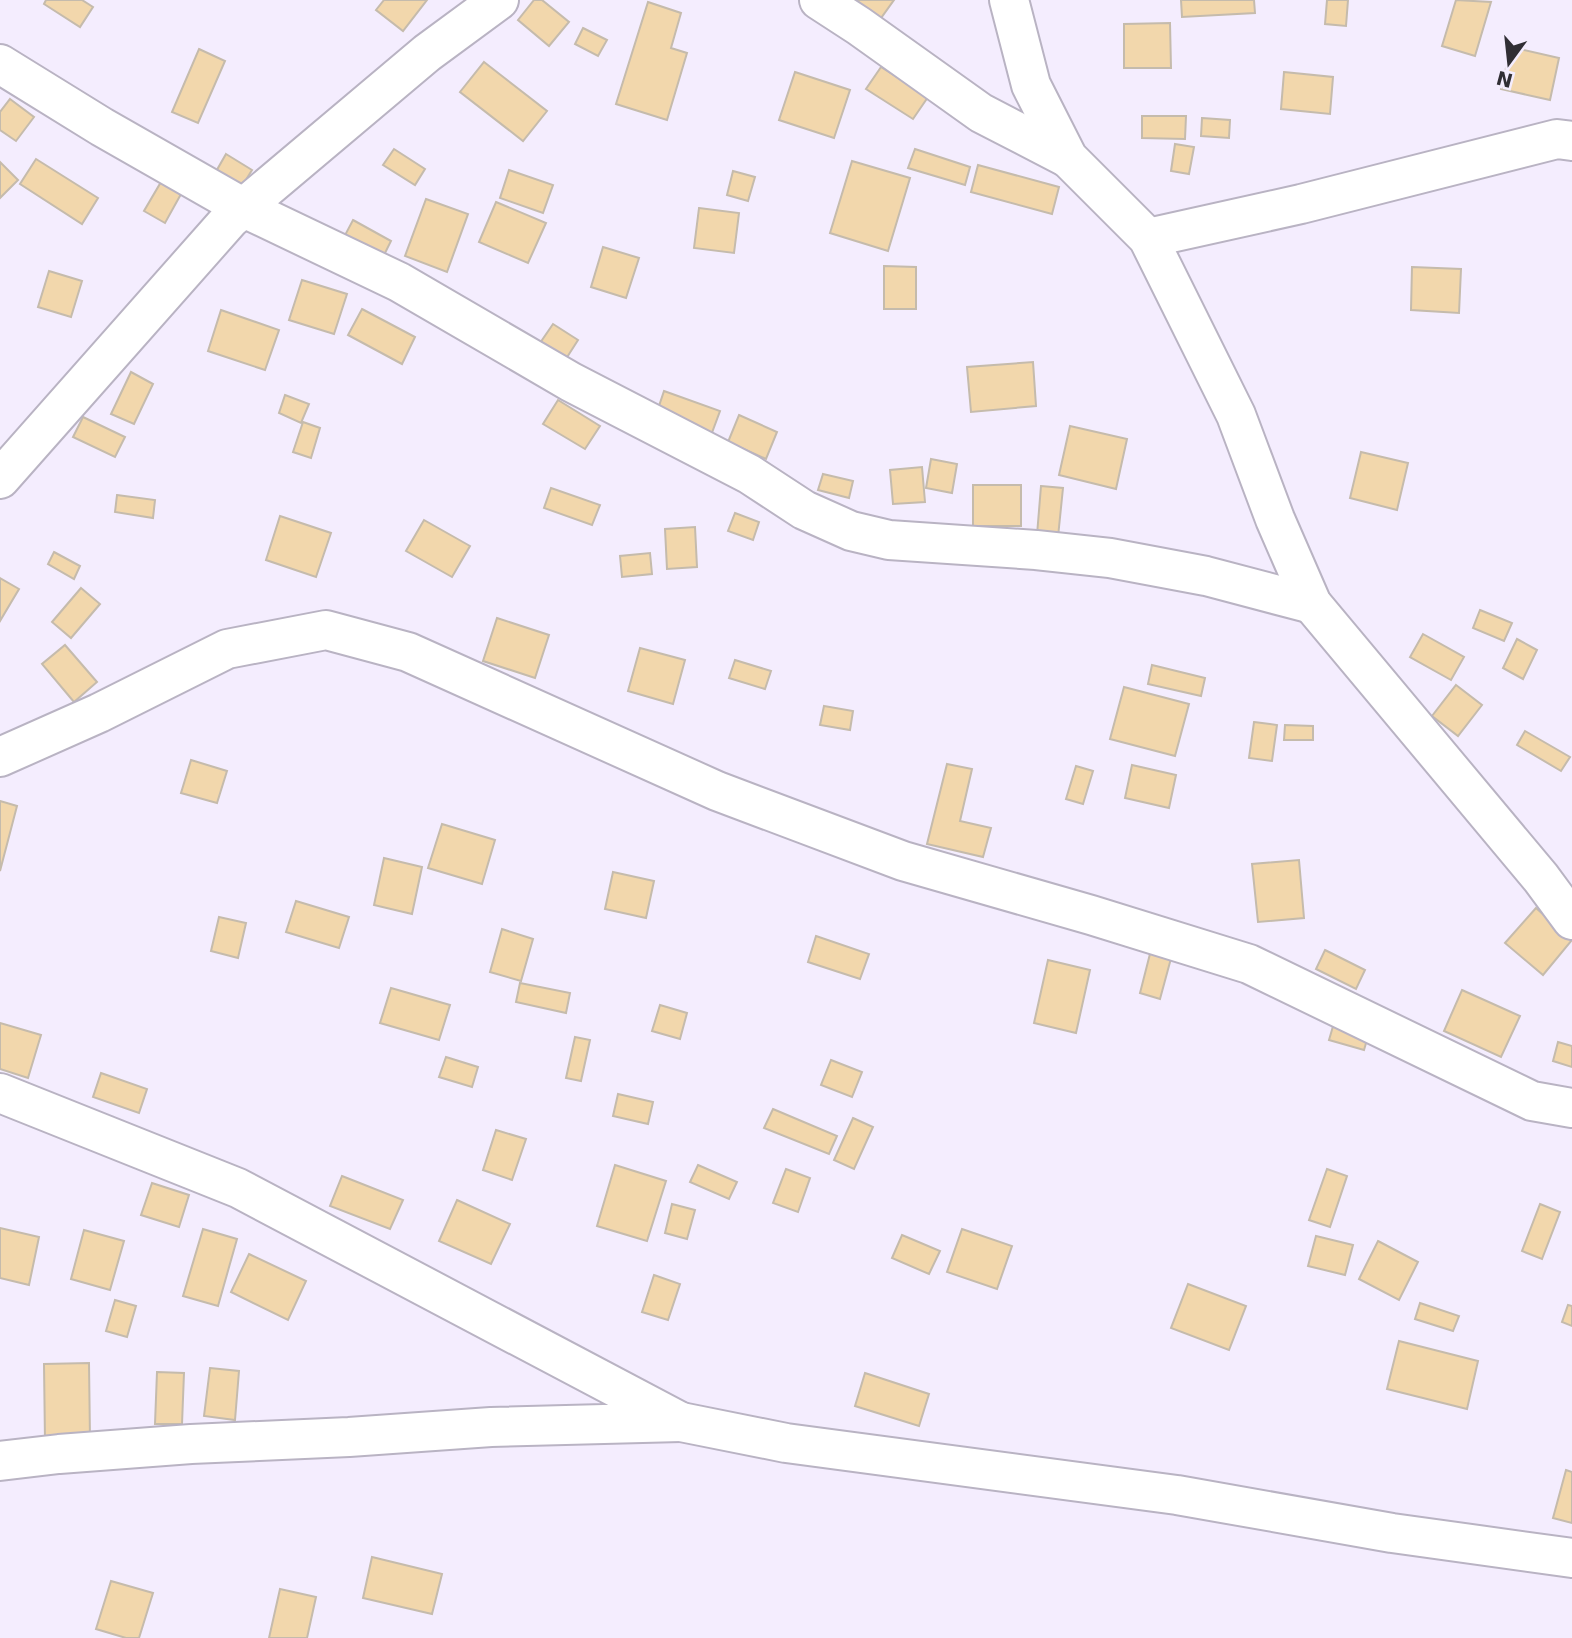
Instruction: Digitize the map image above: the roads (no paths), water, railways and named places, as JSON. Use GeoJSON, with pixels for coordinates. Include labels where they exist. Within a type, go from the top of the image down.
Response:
{"type":"FeatureCollection","features":[{"type":"Feature","properties":{"kind":"street"},"geometry":{"type":"LineString","coordinates":[[0,479],[230,219],[428,52],[499,0]]}},
{"type":"Feature","properties":{"kind":"street"},"geometry":{"type":"LineString","coordinates":[[819,0],[981,113],[1068,159],[1148,238],[1236,415],[1275,519],[1312,604],[1541,877],[1572,920]]}},
{"type":"Feature","properties":{"kind":"street"},"geometry":{"type":"LineString","coordinates":[[1009,0],[1031,85],[1068,159]]}},
{"type":"Feature","properties":{"kind":"street"},"geometry":{"type":"LineString","coordinates":[[0,64],[102,127],[244,208],[398,282],[571,382],[749,474],[804,510],[851,531],[889,540],[1110,558],[1206,576],[1312,604]]}},
{"type":"Feature","properties":{"kind":"street"},"geometry":{"type":"LineString","coordinates":[[1148,238],[1301,204],[1557,139],[1572,141]]}},
{"type":"Feature","properties":{"kind":"street"},"geometry":{"type":"LineString","coordinates":[[0,757],[99,713],[227,649],[326,630],[408,652],[718,790],[903,861],[1249,964],[1532,1101],[1572,1108]]}},
{"type":"Feature","properties":{"kind":"street"},"geometry":{"type":"LineString","coordinates":[[0,1093],[238,1188],[681,1422]]}},
{"type":"Feature","properties":{"kind":"street"},"geometry":{"type":"LineString","coordinates":[[0,1461],[178,1445],[491,1427],[681,1422],[786,1443],[1177,1496],[1392,1533],[1572,1558]]}}]}
